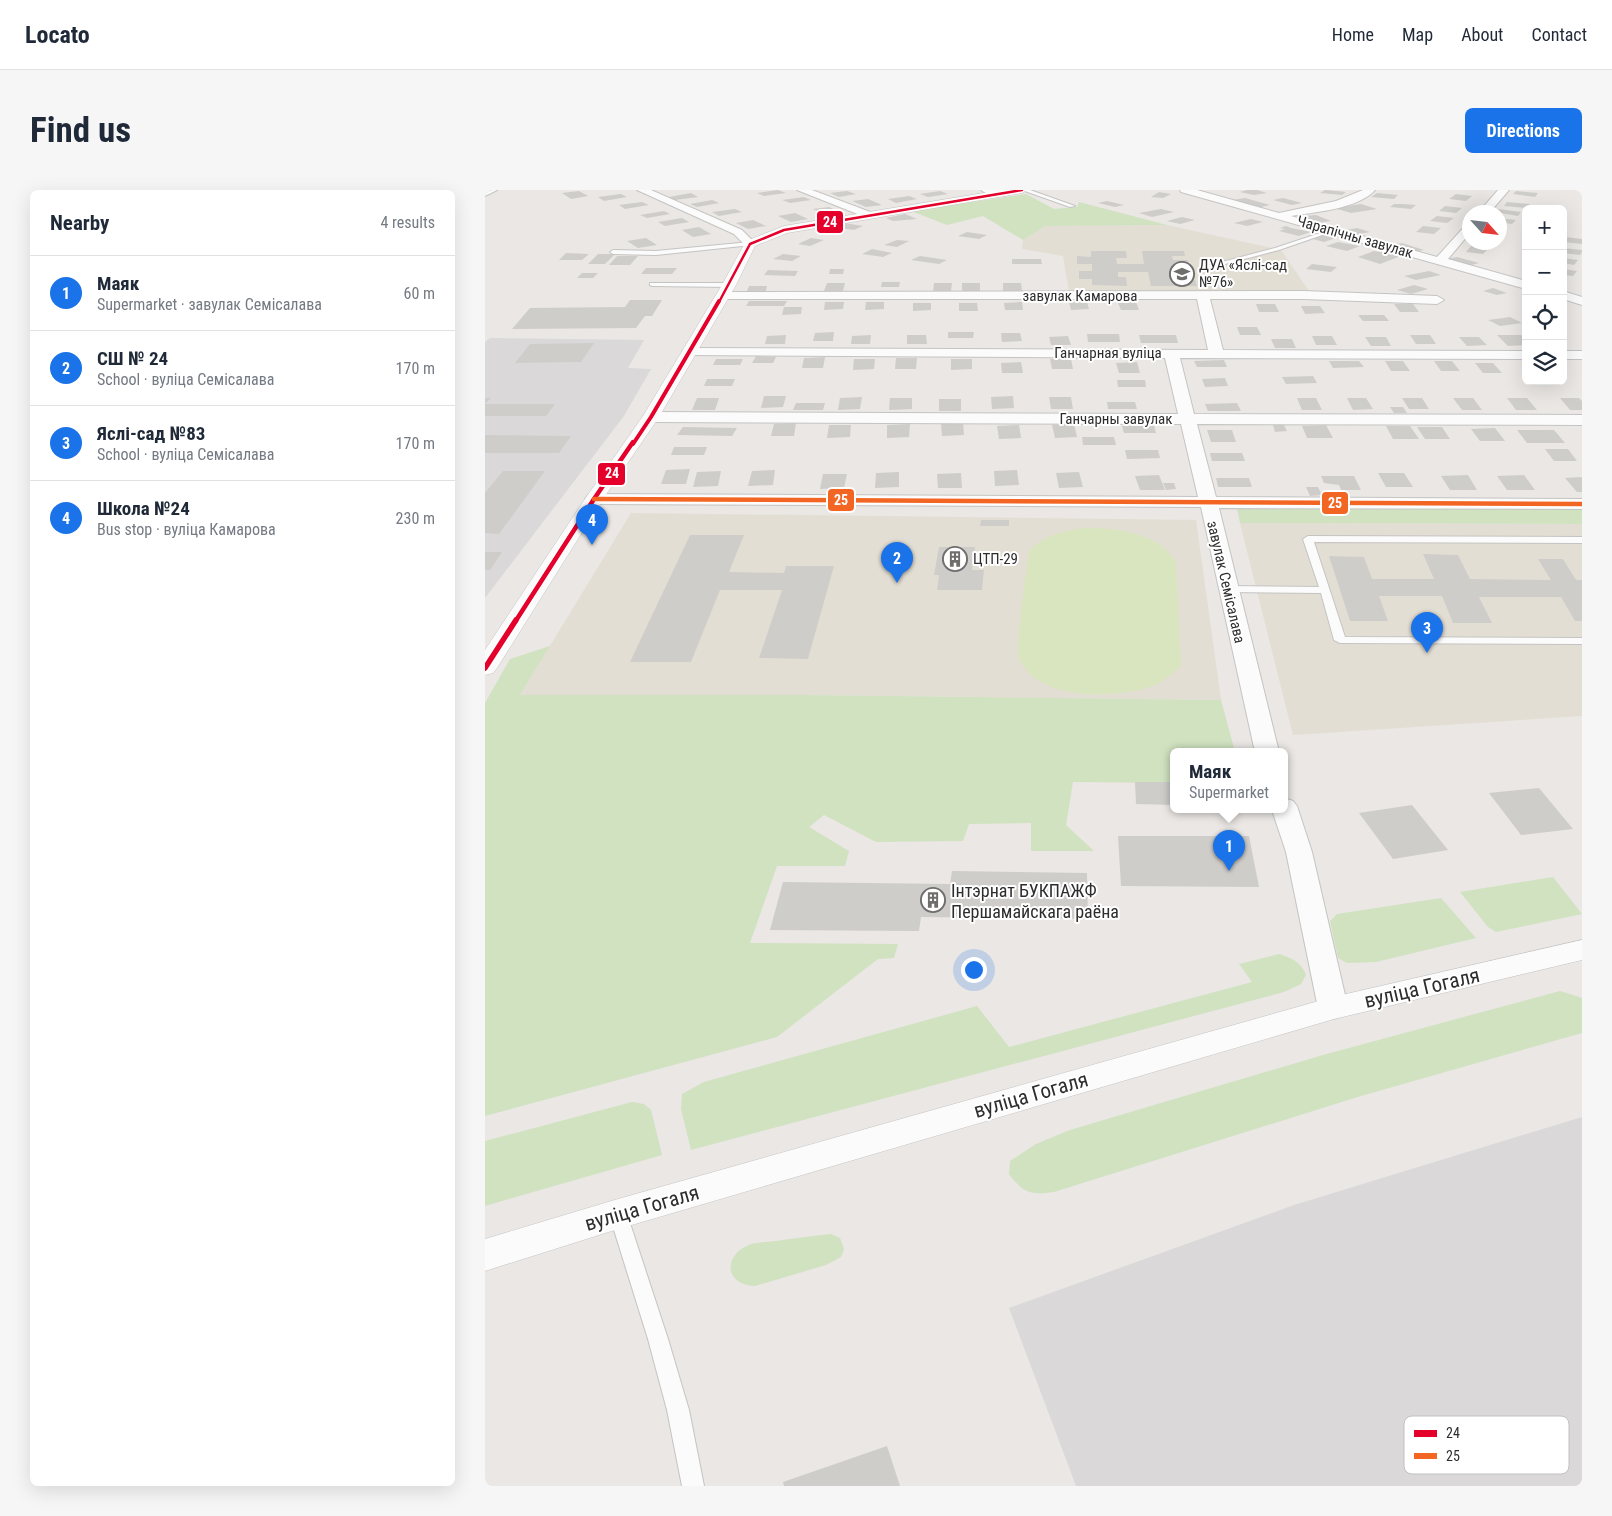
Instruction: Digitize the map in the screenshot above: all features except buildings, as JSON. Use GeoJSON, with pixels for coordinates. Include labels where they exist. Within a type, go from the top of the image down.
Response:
{"type":"FeatureCollection","features":[{"type":"Feature","properties":{"kind":"street"},"geometry":{"type":"LineString","coordinates":[[642,190],[738,232],[750,244]]}},
{"type":"Feature","properties":{"kind":"street"},"geometry":{"type":"LineString","coordinates":[[802,190],[869,215]]}},
{"type":"Feature","properties":{"kind":"street"},"geometry":{"type":"LineString","coordinates":[[986,190],[1006,193]]}},
{"type":"Feature","properties":{"kind":"street"},"geometry":{"type":"LineString","coordinates":[[485,668],[593,499],[651,417],[726,290],[750,244],[784,230],[1023,190]]}},
{"type":"Feature","properties":{"kind":"street","name":"Чарапічны завулак"},"geometry":{"type":"LineString","coordinates":[[1186,190],[1522,284]]}},
{"type":"Feature","properties":{"kind":"street"},"geometry":{"type":"LineString","coordinates":[[1276,215],[1336,205],[1358,198],[1369,190]]}},
{"type":"Feature","properties":{"kind":"street"},"geometry":{"type":"LineString","coordinates":[[1490,205],[1504,190]]}},
{"type":"Feature","properties":{"kind":"street"},"geometry":{"type":"LineString","coordinates":[[1440,261],[1462,236]]}},
{"type":"Feature","properties":{"kind":"street","name":"завулак Камарова"},"geometry":{"type":"LineString","coordinates":[[726,290],[1203,296],[1304,295],[1437,300]]}},
{"type":"Feature","properties":{"kind":"street"},"geometry":{"type":"LineString","coordinates":[[1203,296],[1216,352]]}},
{"type":"Feature","properties":{"kind":"street"},"geometry":{"type":"LineString","coordinates":[[1567,296],[1581,299]]}},
{"type":"Feature","properties":{"kind":"street","name":"Ганчарная вуліца"},"geometry":{"type":"LineString","coordinates":[[689,352],[1216,352],[1522,355]]}},
{"type":"Feature","properties":{"kind":"street","name":"завулак Семісалава"},"geometry":{"type":"LineString","coordinates":[[1171,353],[1209,504],[1266,748]]}},
{"type":"Feature","properties":{"kind":"street"},"geometry":{"type":"LineString","coordinates":[[1567,355],[1582,355]]}},
{"type":"Feature","properties":{"kind":"street","name":"Ганчарны завулак"},"geometry":{"type":"LineString","coordinates":[[651,417],[1582,420]]}},
{"type":"Feature","properties":{"kind":"street"},"geometry":{"type":"LineString","coordinates":[[593,499],[1209,504],[1582,504]]}},
{"type":"Feature","properties":{"kind":"street"},"geometry":{"type":"LineString","coordinates":[[1286,813],[1299,852],[1333,1008]]}},
{"type":"Feature","properties":{"kind":"street","name":"вуліца Гогаля"},"geometry":{"type":"LineString","coordinates":[[485,1255],[617,1214],[1333,1008],[1582,950]]}},
{"type":"Feature","properties":{"kind":"lane"},"geometry":{"type":"LineString","coordinates":[[485,194],[494,190]]}},
{"type":"Feature","properties":{"kind":"lane"},"geometry":{"type":"LineString","coordinates":[[1023,190],[1072,206]]}},
{"type":"Feature","properties":{"kind":"lane"},"geometry":{"type":"LineString","coordinates":[[1206,267],[1277,249],[1331,231]]}},
{"type":"Feature","properties":{"kind":"lane"},"geometry":{"type":"LineString","coordinates":[[613,252],[656,253],[750,244]]}},
{"type":"Feature","properties":{"kind":"lane"},"geometry":{"type":"LineString","coordinates":[[652,284],[726,290]]}},
{"type":"Feature","properties":{"kind":"lane"},"geometry":{"type":"LineString","coordinates":[[1582,540],[1308,538],[1340,640],[1582,642]]}},
{"type":"Feature","properties":{"kind":"lane"},"geometry":{"type":"LineString","coordinates":[[1228,590],[1325,590]]}},
{"type":"Feature","properties":{"kind":"lane"},"geometry":{"type":"LineString","coordinates":[[617,1214],[658,1339],[678,1410],[693,1486]]}},
{"type":"Feature","properties":{"kind":"shaded area","name":"ДУА «Яслі-сад №76»"},"geometry":{"type":"Polygon","coordinates":[[[1167,225],[1281,250],[1309,291],[1069,292],[1063,256],[1022,249],[1023,240],[1045,226],[1167,225]]]}},
{"type":"Feature","properties":{"kind":"shaded area"},"geometry":{"type":"Polygon","coordinates":[[[490,338],[644,340],[628,368],[651,369],[624,416],[485,598],[485,342],[490,338]]]}},
{"type":"Feature","properties":{"kind":"shaded area"},"geometry":{"type":"Polygon","coordinates":[[[631,513],[1196,520],[1221,700],[803,695],[520,695],[631,513]]]}},
{"type":"Feature","properties":{"kind":"shaded area"},"geometry":{"type":"Polygon","coordinates":[[[1240,523],[1582,524],[1582,716],[1293,735],[1240,523]]]}},
{"type":"Feature","properties":{"kind":"shaded area"},"geometry":{"type":"Polygon","coordinates":[[[1582,1117],[1582,1486],[1076,1486],[1009,1308],[1294,1205],[1582,1117]]]}},
{"type":"Feature","properties":{"kind":"green space"},"geometry":{"type":"Polygon","coordinates":[[[1026,194],[1054,209],[1077,207],[1079,202],[1167,225],[1045,226],[1023,240],[983,216],[947,225],[911,211],[1026,194]]]}},
{"type":"Feature","properties":{"kind":"green space"},"geometry":{"type":"Polygon","coordinates":[[[1237,508],[1582,509],[1582,524],[1240,523],[1237,508]]]}},
{"type":"Feature","properties":{"kind":"green space"},"geometry":{"type":"Polygon","coordinates":[[[1084,528],[1122,531],[1147,538],[1159,544],[1176,562],[1181,666],[1167,678],[1150,687],[1116,694],[1077,693],[1059,689],[1042,682],[1028,672],[1019,658],[1020,624],[1029,551],[1048,537],[1084,528]]]}},
{"type":"Feature","properties":{"kind":"green space"},"geometry":{"type":"Polygon","coordinates":[[[550,646],[520,695],[803,695],[1221,700],[1234,748],[1170,748],[1170,783],[1073,782],[1066,825],[1094,851],[1031,851],[1031,823],[969,824],[963,841],[876,842],[824,815],[809,827],[849,851],[845,866],[777,866],[750,943],[898,944],[894,958],[878,959],[777,1037],[485,1116],[485,703],[510,659],[550,646]]]}},
{"type":"Feature","properties":{"kind":"green space"},"geometry":{"type":"Polygon","coordinates":[[[1553,877],[1582,914],[1496,932],[1488,927],[1460,892],[1553,877]]]}},
{"type":"Feature","properties":{"kind":"green space"},"geometry":{"type":"Polygon","coordinates":[[[1441,898],[1476,938],[1376,962],[1347,963],[1338,958],[1330,921],[1337,914],[1441,898]]]}},
{"type":"Feature","properties":{"kind":"green space"},"geometry":{"type":"Polygon","coordinates":[[[1279,954],[1295,961],[1306,975],[1301,984],[1284,992],[691,1150],[681,1109],[682,1094],[704,1082],[977,1006],[1009,1047],[1252,982],[1239,964],[1279,954]]]}},
{"type":"Feature","properties":{"kind":"green space"},"geometry":{"type":"Polygon","coordinates":[[[1560,991],[1582,998],[1582,1033],[1361,1096],[1054,1192],[1028,1192],[1019,1186],[1009,1174],[1010,1161],[1036,1144],[1070,1130],[1323,1055],[1560,991]]]}},
{"type":"Feature","properties":{"kind":"green space"},"geometry":{"type":"Polygon","coordinates":[[[632,1102],[644,1104],[651,1110],[662,1155],[485,1206],[485,1141],[632,1102]]]}},
{"type":"Feature","properties":{"kind":"green space"},"geometry":{"type":"Polygon","coordinates":[[[831,1234],[840,1238],[844,1249],[841,1257],[826,1265],[755,1286],[737,1281],[733,1275],[731,1262],[735,1255],[749,1245],[831,1234]]]}},
{"type":"Feature","properties":{"kind":"transit line","name":"24"},"geometry":{"type":"LineString","coordinates":[[485,668],[594,499],[651,417],[729,285],[750,244],[784,230],[1022,190]]}},
{"type":"Feature","properties":{"kind":"transit line","name":"25"},"geometry":{"type":"LineString","coordinates":[[594,499],[1582,504]]}},
{"type":"Feature","properties":{"kind":"place","name":"ДУА «Яслі-сад №76»"},"geometry":{"type":"Point","coordinates":[1182,274]}},
{"type":"Feature","properties":{"kind":"place","name":"Школа №24"},"geometry":{"type":"Point","coordinates":[592,545]}},
{"type":"Feature","properties":{"kind":"place","name":"ЦТП-29"},"geometry":{"type":"Point","coordinates":[955,559]}},
{"type":"Feature","properties":{"kind":"place","name":"СШ № 24"},"geometry":{"type":"Point","coordinates":[897,583]}},
{"type":"Feature","properties":{"kind":"place","name":"Яслі-сад №83"},"geometry":{"type":"Point","coordinates":[1427,653]}},
{"type":"Feature","properties":{"kind":"place","name":"Маяк"},"geometry":{"type":"Point","coordinates":[1229,871]}},
{"type":"Feature","properties":{"kind":"place","name":"Інтэрнат БУКПАЖФ Першамайскага раёна"},"geometry":{"type":"Point","coordinates":[933,900]}}]}
